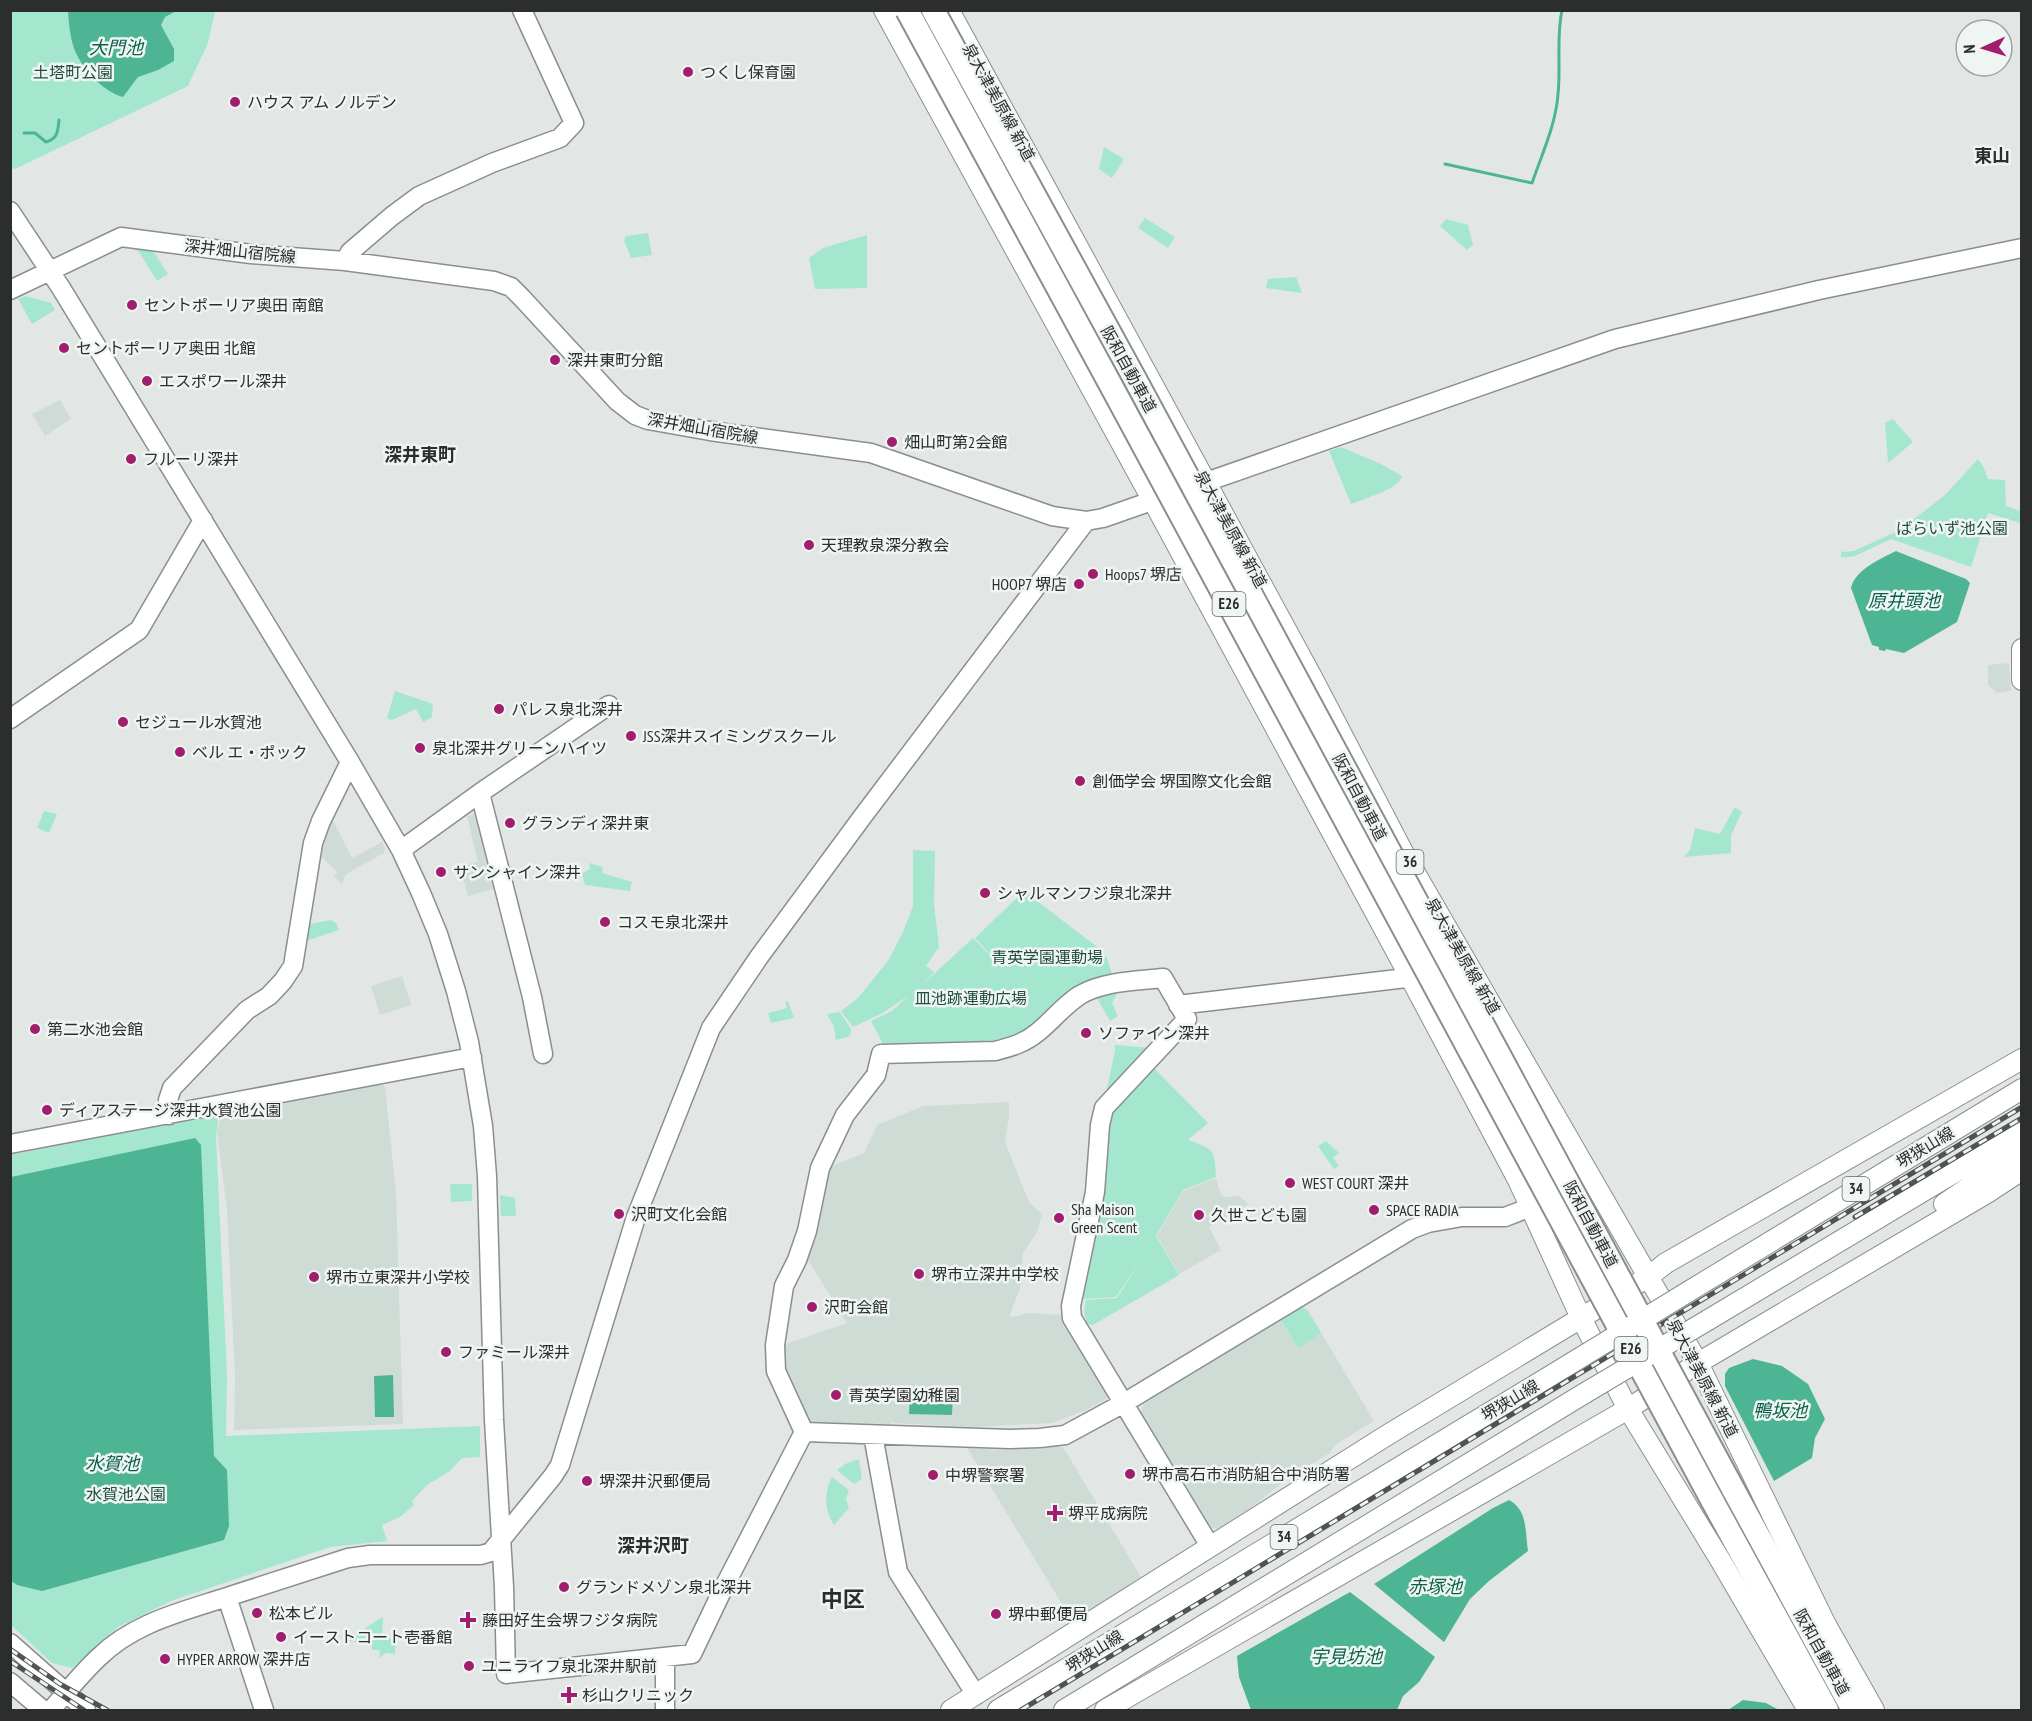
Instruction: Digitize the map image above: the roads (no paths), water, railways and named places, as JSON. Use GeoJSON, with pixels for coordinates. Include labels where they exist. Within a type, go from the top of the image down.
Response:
{"type":"FeatureCollection","features":[{"type":"Feature","properties":{"kind":"highway","name":"阪和自動車道"},"geometry":{"type":"LineString","coordinates":[[907,10],[1827,1710]]}},
{"type":"Feature","properties":{"kind":"highway","name":"阪和自動車道"},"geometry":{"type":"LineString","coordinates":[[933,10],[1853,1710]]}},
{"type":"Feature","properties":{"kind":"main road"},"geometry":{"type":"LineString","coordinates":[[884,10],[1153,501],[1518,1180],[1581,1318],[1628,1409],[1808,1710]]}},
{"type":"Feature","properties":{"kind":"main road","name":"泉大津美原線 新道"},"geometry":{"type":"LineString","coordinates":[[949,10],[1070,231],[1214,479],[1313,679],[1403,852],[1698,1363],[1826,1625],[1874,1710]]}},
{"type":"Feature","properties":{"kind":"main road"},"geometry":{"type":"LineString","coordinates":[[2022,649],[2022,680]]}},
{"type":"Feature","properties":{"kind":"main road"},"geometry":{"type":"LineString","coordinates":[[982,1703],[1210,1546],[1389,1434],[1648,1277],[1672,1260],[2022,1059]]}},
{"type":"Feature","properties":{"kind":"main road"},"geometry":{"type":"LineString","coordinates":[[1672,1260],[1708,1249],[2022,1073]]}},
{"type":"Feature","properties":{"kind":"main road","name":"堺狭山線"},"geometry":{"type":"LineString","coordinates":[[998,1710],[2022,1089]]}},
{"type":"Feature","properties":{"kind":"main road","name":"堺狭山線"},"geometry":{"type":"LineString","coordinates":[[1064,1710],[1585,1393],[2022,1132]]}},
{"type":"Feature","properties":{"kind":"main road"},"geometry":{"type":"LineString","coordinates":[[1798,1304],[1827,1278],[1961,1193],[2022,1151]]}},
{"type":"Feature","properties":{"kind":"main road"},"geometry":{"type":"LineString","coordinates":[[1105,1710],[1628,1409],[1698,1363],[1987,1194],[2022,1170]]}},
{"type":"Feature","properties":{"kind":"main road"},"geometry":{"type":"LineString","coordinates":[[1144,1662],[1226,1622],[1406,1525],[1525,1467]]}},
{"type":"Feature","properties":{"kind":"main road"},"geometry":{"type":"LineString","coordinates":[[951,1710],[982,1703],[1064,1670]]}},
{"type":"Feature","properties":{"kind":"street"},"geometry":{"type":"LineString","coordinates":[[345,261],[350,252],[418,196],[492,163],[560,138],[574,123],[522,10]]}},
{"type":"Feature","properties":{"kind":"street"},"geometry":{"type":"LineString","coordinates":[[982,187],[1008,120]]}},
{"type":"Feature","properties":{"kind":"street"},"geometry":{"type":"LineString","coordinates":[[10,211],[50,271],[350,762],[401,850],[438,934],[456,991],[472,1057],[483,1126],[487,1176],[494,1420],[504,1587],[506,1674],[692,1654],[804,1431]]}},
{"type":"Feature","properties":{"kind":"street","name":"深井畑山宿院線"},"geometry":{"type":"LineString","coordinates":[[10,290],[121,237],[251,254],[345,261],[494,281],[511,287],[617,401],[635,415],[648,420],[710,431],[871,453],[1052,516],[1086,521],[1103,518],[1153,501],[1615,339],[1819,290],[2022,248]]}},
{"type":"Feature","properties":{"kind":"street"},"geometry":{"type":"LineString","coordinates":[[10,719],[139,630],[203,520]]}},
{"type":"Feature","properties":{"kind":"street"},"geometry":{"type":"LineString","coordinates":[[51,1710],[98,1658],[125,1637],[158,1619],[348,1558],[382,1555],[481,1555],[490,1552],[500,1541],[560,1465],[636,1217],[702,1045],[711,1028],[759,957],[830,861],[1086,521]]}},
{"type":"Feature","properties":{"kind":"street"},"geometry":{"type":"LineString","coordinates":[[401,850],[609,705]]}},
{"type":"Feature","properties":{"kind":"street"},"geometry":{"type":"LineString","coordinates":[[169,1115],[168,1100],[171,1088],[247,1010],[269,996],[293,966],[313,843],[321,820],[350,762]]}},
{"type":"Feature","properties":{"kind":"street"},"geometry":{"type":"LineString","coordinates":[[480,793],[532,997],[543,1054]]}},
{"type":"Feature","properties":{"kind":"street"},"geometry":{"type":"LineString","coordinates":[[1178,1005],[1410,977],[1472,973]]}},
{"type":"Feature","properties":{"kind":"street"},"geometry":{"type":"LineString","coordinates":[[804,1431],[776,1371],[775,1345],[784,1286],[797,1260],[807,1231],[820,1168],[845,1115],[876,1075],[881,1054],[995,1051],[1010,1048],[1038,1032],[1063,1007],[1081,995],[1104,986],[1163,978],[1187,1019],[1104,1108],[1100,1125],[1095,1192],[1071,1306],[1072,1318],[1210,1546]]}},
{"type":"Feature","properties":{"kind":"street"},"geometry":{"type":"LineString","coordinates":[[10,1144],[472,1057]]}},
{"type":"Feature","properties":{"kind":"street"},"geometry":{"type":"LineString","coordinates":[[804,1431],[873,1435],[1040,1438],[1065,1434],[1124,1403],[1412,1229],[1428,1223],[1462,1217],[1505,1217],[1531,1207]]}},
{"type":"Feature","properties":{"kind":"street"},"geometry":{"type":"LineString","coordinates":[[873,1435],[898,1572],[982,1703]]}},
{"type":"Feature","properties":{"kind":"street"},"geometry":{"type":"LineString","coordinates":[[227,1597],[264,1710]]}},
{"type":"Feature","properties":{"kind":"street"},"geometry":{"type":"LineString","coordinates":[[10,1643],[86,1710]]}},
{"type":"Feature","properties":{"kind":"street"},"geometry":{"type":"LineString","coordinates":[[665,1657],[665,1710]]}},
{"type":"Feature","properties":{"kind":"street"},"geometry":{"type":"LineString","coordinates":[[10,1682],[43,1710]]}},
{"type":"Feature","properties":{"kind":"water","name":"大門池"},"geometry":{"type":"Polygon","coordinates":[[[68,11],[176,11],[165,17],[161,25],[174,49],[174,61],[138,77],[123,97],[116,94],[95,80],[79,60],[71,37],[68,11]]]}},
{"type":"Feature","properties":{"kind":"water","name":"原井頭池"},"geometry":{"type":"Polygon","coordinates":[[[1896,551],[1966,579],[1970,583],[1957,622],[1904,653],[1886,649],[1885,651],[1879,650],[1879,647],[1872,645],[1851,588],[1863,570],[1896,551]]]}},
{"type":"Feature","properties":{"kind":"water","name":"水賀池"},"geometry":{"type":"Polygon","coordinates":[[[195,1138],[201,1145],[214,1456],[227,1470],[229,1526],[224,1540],[42,1591],[17,1585],[10,1580],[11,1177],[195,1138]]]}},
{"type":"Feature","properties":{"kind":"water","name":"鴨坂池"},"geometry":{"type":"Polygon","coordinates":[[[1753,1359],[1782,1366],[1808,1384],[1825,1419],[1815,1438],[1812,1458],[1774,1481],[1725,1386],[1725,1374],[1729,1368],[1753,1359]]]}},
{"type":"Feature","properties":{"kind":"water"},"geometry":{"type":"Polygon","coordinates":[[[393,1375],[394,1417],[375,1417],[374,1376],[393,1375]]]}},
{"type":"Feature","properties":{"kind":"water"},"geometry":{"type":"Polygon","coordinates":[[[910,1391],[953,1392],[952,1415],[909,1414],[910,1391]]]}},
{"type":"Feature","properties":{"kind":"water","name":"赤塚池"},"geometry":{"type":"Polygon","coordinates":[[[1509,1500],[1515,1504],[1523,1516],[1528,1551],[1470,1599],[1444,1642],[1374,1584],[1493,1508],[1509,1500]]]}},
{"type":"Feature","properties":{"kind":"water","name":"宇見坊池"},"geometry":{"type":"Polygon","coordinates":[[[1350,1592],[1435,1657],[1419,1682],[1403,1696],[1397,1710],[1251,1710],[1239,1677],[1237,1656],[1350,1592]]]}},
{"type":"Feature","properties":{"kind":"water"},"geometry":{"type":"Polygon","coordinates":[[[1743,1700],[1766,1703],[1779,1710],[1728,1710],[1743,1700]]]}},
{"type":"Feature","properties":{"kind":"waterway"},"geometry":{"type":"LineString","coordinates":[[1445,164],[1532,183],[1548,139],[1557,105],[1559,31],[1562,10]]}},
{"type":"Feature","properties":{"kind":"waterway"},"geometry":{"type":"LineString","coordinates":[[24,133],[35,133],[46,142],[50,141],[57,134],[59,120]]}},
{"type":"Feature","properties":{"kind":"railway"},"geometry":{"type":"LineString","coordinates":[[1021,1710],[2022,1107]]}},
{"type":"Feature","properties":{"kind":"railway"},"geometry":{"type":"LineString","coordinates":[[1855,1217],[2022,1118]]}},
{"type":"Feature","properties":{"kind":"railway"},"geometry":{"type":"LineString","coordinates":[[10,1649],[60,1684],[107,1710]]}},
{"type":"Feature","properties":{"kind":"railway"},"geometry":{"type":"LineString","coordinates":[[10,1661],[84,1710]]}},
{"type":"Feature","properties":{"kind":"place","name":"つくし保育園"},"geometry":{"type":"Point","coordinates":[688,72]}},
{"type":"Feature","properties":{"kind":"place","name":"ハウス アム ノルデン"},"geometry":{"type":"Point","coordinates":[235,102]}},
{"type":"Feature","properties":{"kind":"place","name":"セントポーリア奥田 南館"},"geometry":{"type":"Point","coordinates":[132,305]}},
{"type":"Feature","properties":{"kind":"place","name":"セントポーリア奥田 北館"},"geometry":{"type":"Point","coordinates":[64,348]}},
{"type":"Feature","properties":{"kind":"place","name":"深井東町分館"},"geometry":{"type":"Point","coordinates":[555,360]}},
{"type":"Feature","properties":{"kind":"place","name":"エスポワール深井"},"geometry":{"type":"Point","coordinates":[147,381]}},
{"type":"Feature","properties":{"kind":"place","name":"畑山町第2会館"},"geometry":{"type":"Point","coordinates":[892,442]}},
{"type":"Feature","properties":{"kind":"place","name":"フルーリ深井"},"geometry":{"type":"Point","coordinates":[131,459]}},
{"type":"Feature","properties":{"kind":"place","name":"天理教泉深分教会"},"geometry":{"type":"Point","coordinates":[809,545]}},
{"type":"Feature","properties":{"kind":"place","name":"Hoops7 堺店"},"geometry":{"type":"Point","coordinates":[1093,574]}},
{"type":"Feature","properties":{"kind":"place","name":"HOOP7 堺店"},"geometry":{"type":"Point","coordinates":[1079,584]}},
{"type":"Feature","properties":{"kind":"place","name":"パレス泉北深井"},"geometry":{"type":"Point","coordinates":[499,709]}},
{"type":"Feature","properties":{"kind":"place","name":"セジュール水賀池"},"geometry":{"type":"Point","coordinates":[123,722]}},
{"type":"Feature","properties":{"kind":"place","name":"JSS深井スイミングスクール"},"geometry":{"type":"Point","coordinates":[631,736]}},
{"type":"Feature","properties":{"kind":"place","name":"泉北深井グリーンハイツ"},"geometry":{"type":"Point","coordinates":[420,748]}},
{"type":"Feature","properties":{"kind":"place","name":"ベル エ・ポック"},"geometry":{"type":"Point","coordinates":[180,752]}},
{"type":"Feature","properties":{"kind":"place","name":"創価学会 堺国際文化会館"},"geometry":{"type":"Point","coordinates":[1080,781]}},
{"type":"Feature","properties":{"kind":"place","name":"グランディ深井東"},"geometry":{"type":"Point","coordinates":[510,823]}},
{"type":"Feature","properties":{"kind":"place","name":"サンシャイン深井"},"geometry":{"type":"Point","coordinates":[441,872]}},
{"type":"Feature","properties":{"kind":"place","name":"シャルマンフジ泉北深井"},"geometry":{"type":"Point","coordinates":[985,893]}},
{"type":"Feature","properties":{"kind":"place","name":"コスモ泉北深井"},"geometry":{"type":"Point","coordinates":[605,922]}},
{"type":"Feature","properties":{"kind":"place","name":"第二水池会館"},"geometry":{"type":"Point","coordinates":[35,1029]}},
{"type":"Feature","properties":{"kind":"place","name":"ソファイン深井"},"geometry":{"type":"Point","coordinates":[1086,1033]}},
{"type":"Feature","properties":{"kind":"place","name":"ディアステージ深井水賀池公園"},"geometry":{"type":"Point","coordinates":[47,1110]}},
{"type":"Feature","properties":{"kind":"place","name":"WEST COURT 深井"},"geometry":{"type":"Point","coordinates":[1290,1183]}},
{"type":"Feature","properties":{"kind":"place","name":"SPACE RADIA"},"geometry":{"type":"Point","coordinates":[1374,1210]}},
{"type":"Feature","properties":{"kind":"place","name":"沢町文化会館"},"geometry":{"type":"Point","coordinates":[619,1214]}},
{"type":"Feature","properties":{"kind":"place","name":"久世こども園"},"geometry":{"type":"Point","coordinates":[1199,1215]}},
{"type":"Feature","properties":{"kind":"place","name":"Sha Maison Green Scent"},"geometry":{"type":"Point","coordinates":[1059,1218]}},
{"type":"Feature","properties":{"kind":"place","name":"堺市立深井中学校"},"geometry":{"type":"Point","coordinates":[919,1274]}},
{"type":"Feature","properties":{"kind":"place","name":"堺市立東深井小学校"},"geometry":{"type":"Point","coordinates":[314,1277]}},
{"type":"Feature","properties":{"kind":"place","name":"沢町会館"},"geometry":{"type":"Point","coordinates":[812,1307]}},
{"type":"Feature","properties":{"kind":"place","name":"ファミール深井"},"geometry":{"type":"Point","coordinates":[446,1352]}},
{"type":"Feature","properties":{"kind":"place","name":"青英学園幼稚園"},"geometry":{"type":"Point","coordinates":[836,1395]}},
{"type":"Feature","properties":{"kind":"place","name":"堺市高石市消防組合中消防署"},"geometry":{"type":"Point","coordinates":[1130,1474]}},
{"type":"Feature","properties":{"kind":"place","name":"中堺警察署"},"geometry":{"type":"Point","coordinates":[933,1475]}},
{"type":"Feature","properties":{"kind":"place","name":"堺深井沢郵便局"},"geometry":{"type":"Point","coordinates":[587,1481]}},
{"type":"Feature","properties":{"kind":"place","name":"堺平成病院"},"geometry":{"type":"Point","coordinates":[1055,1513]}},
{"type":"Feature","properties":{"kind":"place","name":"グランドメゾン泉北深井"},"geometry":{"type":"Point","coordinates":[564,1587]}},
{"type":"Feature","properties":{"kind":"place","name":"松本ビル"},"geometry":{"type":"Point","coordinates":[257,1613]}},
{"type":"Feature","properties":{"kind":"place","name":"堺中郵便局"},"geometry":{"type":"Point","coordinates":[996,1614]}},
{"type":"Feature","properties":{"kind":"place","name":"藤田好生会堺フジタ病院"},"geometry":{"type":"Point","coordinates":[468,1620]}},
{"type":"Feature","properties":{"kind":"place","name":"イーストコート壱番館"},"geometry":{"type":"Point","coordinates":[281,1637]}},
{"type":"Feature","properties":{"kind":"place","name":"HYPER ARROW 深井店"},"geometry":{"type":"Point","coordinates":[165,1659]}},
{"type":"Feature","properties":{"kind":"place","name":"ユニライフ泉北深井駅前"},"geometry":{"type":"Point","coordinates":[469,1666]}},
{"type":"Feature","properties":{"kind":"place","name":"杉山クリニック"},"geometry":{"type":"Point","coordinates":[569,1695]}},
{"type":"Feature","properties":{"kind":"district","name":"東山"},"geometry":{"type":"Point","coordinates":[1992,156]}},
{"type":"Feature","properties":{"kind":"district","name":"深井東町"},"geometry":{"type":"Point","coordinates":[420,455]}},
{"type":"Feature","properties":{"kind":"district","name":"深井沢町"},"geometry":{"type":"Point","coordinates":[653,1546]}},
{"type":"Feature","properties":{"kind":"district","name":"中区"},"geometry":{"type":"Point","coordinates":[843,1599]}},
{"type":"Feature","properties":{"kind":"park label","name":"土塔町公園"},"geometry":{"type":"Point","coordinates":[73,72]}},
{"type":"Feature","properties":{"kind":"park label","name":"ばらいず池公園"},"geometry":{"type":"Point","coordinates":[1952,528]}},
{"type":"Feature","properties":{"kind":"park label","name":"青英学園運動場"},"geometry":{"type":"Point","coordinates":[1047,957]}},
{"type":"Feature","properties":{"kind":"park label","name":"皿池跡運動広場"},"geometry":{"type":"Point","coordinates":[971,998]}},
{"type":"Feature","properties":{"kind":"park label","name":"水賀池公園"},"geometry":{"type":"Point","coordinates":[126,1494]}}]}
